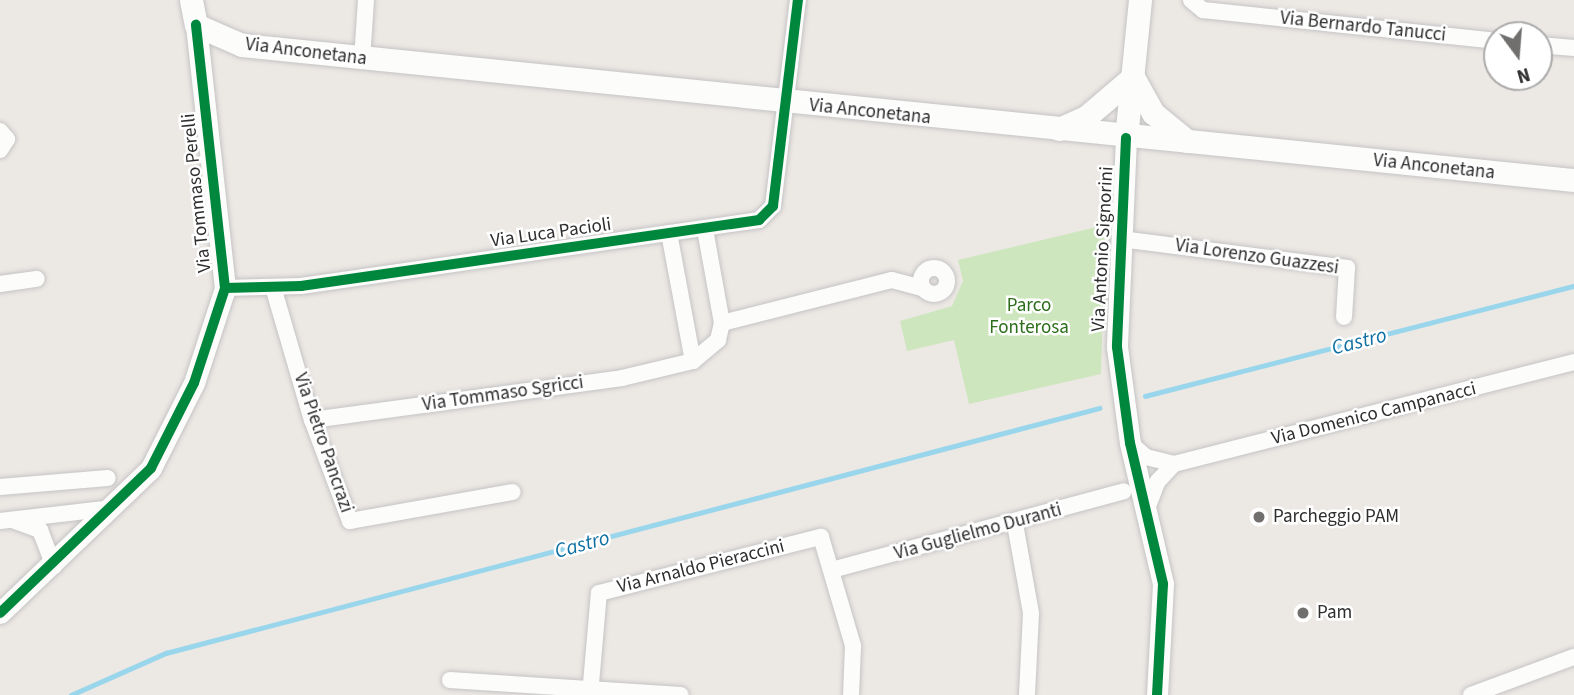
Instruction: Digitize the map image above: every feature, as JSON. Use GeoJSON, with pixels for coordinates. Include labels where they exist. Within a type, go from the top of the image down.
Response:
{"type":"FeatureCollection","features":[{"type":"Feature","properties":{"kind":"main road"},"geometry":{"type":"LineString","coordinates":[[191,0],[197,26]]}},
{"type":"Feature","properties":{"kind":"main road"},"geometry":{"type":"LineString","coordinates":[[1126,138],[1140,0]]}},
{"type":"Feature","properties":{"kind":"main road","name":"Via Anconetana"},"geometry":{"type":"LineString","coordinates":[[197,26],[242,45],[362,60],[1054,131],[1574,180]]}},
{"type":"Feature","properties":{"kind":"main road"},"geometry":{"type":"LineString","coordinates":[[1054,131],[1086,117],[1133,77]]}},
{"type":"Feature","properties":{"kind":"main road"},"geometry":{"type":"LineString","coordinates":[[1133,77],[1164,126],[1189,143]]}},
{"type":"Feature","properties":{"kind":"street"},"geometry":{"type":"LineString","coordinates":[[362,60],[366,0]]}},
{"type":"Feature","properties":{"kind":"street","name":"Via Luca Pacioli"},"geometry":{"type":"LineString","coordinates":[[225,288],[273,287],[759,220],[773,206],[788,103],[797,0]]}},
{"type":"Feature","properties":{"kind":"street","name":"Via Bernardo Tanucci"},"geometry":{"type":"LineString","coordinates":[[1191,0],[1203,10],[1483,40]]}},
{"type":"Feature","properties":{"kind":"street","name":"Via Tommaso Perelli"},"geometry":{"type":"LineString","coordinates":[[0,613],[115,508],[151,468],[194,383],[225,288],[197,26]]}},
{"type":"Feature","properties":{"kind":"street"},"geometry":{"type":"LineString","coordinates":[[1553,46],[1574,48]]}},
{"type":"Feature","properties":{"kind":"street"},"geometry":{"type":"LineString","coordinates":[[0,131],[7,139],[0,150]]}},
{"type":"Feature","properties":{"kind":"street","name":"Via Antonio Signorini"},"geometry":{"type":"LineString","coordinates":[[1126,138],[1117,347],[1130,443],[1132,489],[1147,509],[1163,584],[1157,695]]}},
{"type":"Feature","properties":{"kind":"street"},"geometry":{"type":"LineString","coordinates":[[705,229],[722,323],[927,270],[941,270],[947,284],[935,294],[892,280]]}},
{"type":"Feature","properties":{"kind":"street"},"geometry":{"type":"LineString","coordinates":[[669,233],[693,361]]}},
{"type":"Feature","properties":{"kind":"street","name":"Via Lorenzo Guazzesi"},"geometry":{"type":"LineString","coordinates":[[1121,239],[1347,268],[1344,317]]}},
{"type":"Feature","properties":{"kind":"street"},"geometry":{"type":"LineString","coordinates":[[922,288],[927,270]]}},
{"type":"Feature","properties":{"kind":"street"},"geometry":{"type":"LineString","coordinates":[[0,284],[37,279]]}},
{"type":"Feature","properties":{"kind":"street","name":"Via Pietro Pancrazi"},"geometry":{"type":"LineString","coordinates":[[273,287],[312,420],[350,521],[512,492]]}},
{"type":"Feature","properties":{"kind":"street","name":"Via Tommaso Sgricci"},"geometry":{"type":"LineString","coordinates":[[312,420],[634,376],[693,361],[718,340],[722,323]]}},
{"type":"Feature","properties":{"kind":"street","name":"Via Domenico Campanacci"},"geometry":{"type":"LineString","coordinates":[[1174,464],[1574,362]]}},
{"type":"Feature","properties":{"kind":"street"},"geometry":{"type":"LineString","coordinates":[[1130,443],[1146,457],[1174,464],[1158,481],[1147,509]]}},
{"type":"Feature","properties":{"kind":"street"},"geometry":{"type":"LineString","coordinates":[[0,487],[108,478]]}},
{"type":"Feature","properties":{"kind":"street","name":"Via Guglielmo Duranti"},"geometry":{"type":"LineString","coordinates":[[832,570],[1015,524],[1132,489]]}},
{"type":"Feature","properties":{"kind":"street"},"geometry":{"type":"LineString","coordinates":[[6,520],[115,508]]}},
{"type":"Feature","properties":{"kind":"street"},"geometry":{"type":"LineString","coordinates":[[60,514],[80,541]]}},
{"type":"Feature","properties":{"kind":"street"},"geometry":{"type":"LineString","coordinates":[[6,520],[40,530],[54,566]]}},
{"type":"Feature","properties":{"kind":"street"},"geometry":{"type":"LineString","coordinates":[[1015,524],[1031,613],[1027,695]]}},
{"type":"Feature","properties":{"kind":"street","name":"Via Arnaldo Pieraccini"},"geometry":{"type":"LineString","coordinates":[[591,692],[599,593],[821,537],[832,570]]}},
{"type":"Feature","properties":{"kind":"street"},"geometry":{"type":"LineString","coordinates":[[45,539],[80,541]]}},
{"type":"Feature","properties":{"kind":"street"},"geometry":{"type":"LineString","coordinates":[[832,570],[853,646],[851,695]]}},
{"type":"Feature","properties":{"kind":"street"},"geometry":{"type":"LineString","coordinates":[[1471,695],[1574,657]]}},
{"type":"Feature","properties":{"kind":"street"},"geometry":{"type":"LineString","coordinates":[[450,680],[591,692],[681,695]]}},
{"type":"Feature","properties":{"kind":"green space","name":"Parco Fonterosa"},"geometry":{"type":"Polygon","coordinates":[[[1105,225],[1101,374],[969,404],[954,340],[907,351],[900,321],[952,306],[963,281],[958,260],[1105,225]]]}},
{"type":"Feature","properties":{"kind":"waterway","name":"Castro"},"geometry":{"type":"LineString","coordinates":[[1145,396],[1574,286]]}},
{"type":"Feature","properties":{"kind":"waterway","name":"Castro"},"geometry":{"type":"LineString","coordinates":[[71,695],[166,653],[1099,408]]}},
{"type":"Feature","properties":{"kind":"cycle path"},"geometry":{"type":"LineString","coordinates":[[225,288],[301,286],[759,220],[773,206],[798,0]]}},
{"type":"Feature","properties":{"kind":"cycle path"},"geometry":{"type":"LineString","coordinates":[[0,613],[151,468],[194,383],[225,288],[196,25]]}},
{"type":"Feature","properties":{"kind":"cycle path"},"geometry":{"type":"LineString","coordinates":[[1126,138],[1117,347],[1130,443],[1163,584],[1157,695]]}},
{"type":"Feature","properties":{"kind":"place","name":"Parcheggio PAM"},"geometry":{"type":"Point","coordinates":[1259,517]}},
{"type":"Feature","properties":{"kind":"place","name":"Pam"},"geometry":{"type":"Point","coordinates":[1303,613]}}]}
